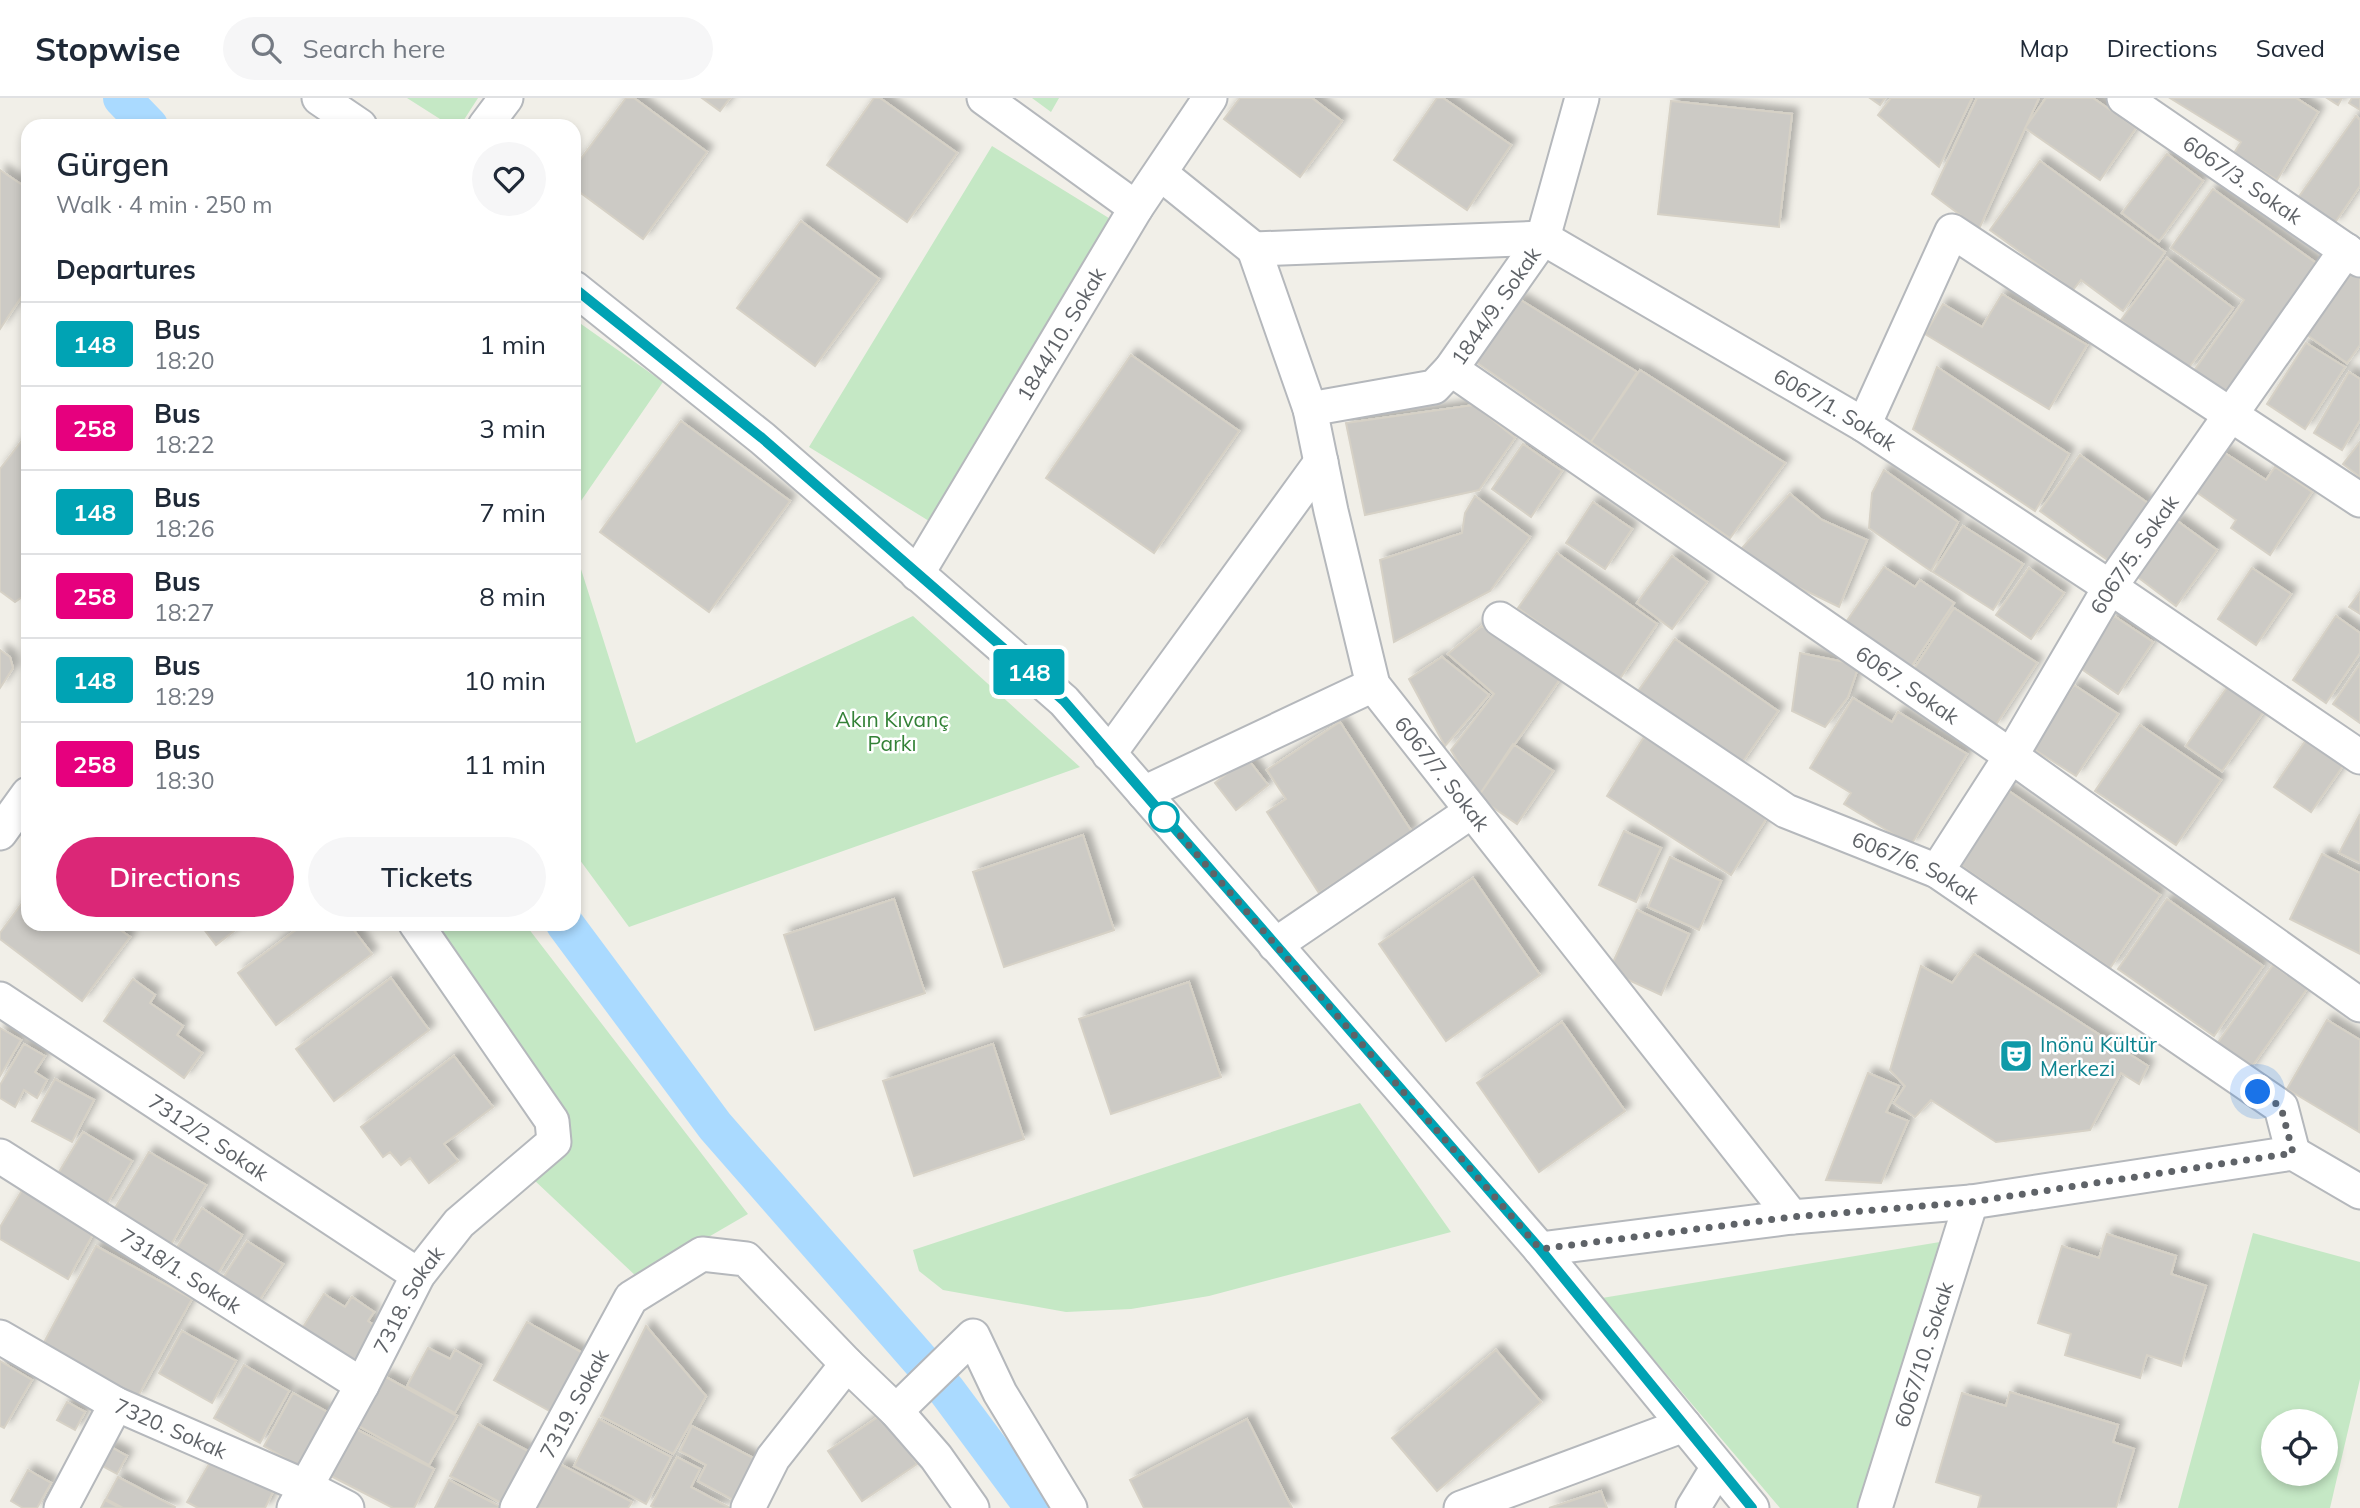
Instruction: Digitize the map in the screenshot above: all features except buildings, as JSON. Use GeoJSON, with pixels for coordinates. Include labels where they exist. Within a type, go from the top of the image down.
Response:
{"type":"FeatureCollection","features":[{"type":"Feature","properties":{"kind":"street"},"geometry":{"type":"LineString","coordinates":[[319,98],[350,119]]}},
{"type":"Feature","properties":{"kind":"street"},"geometry":{"type":"LineString","coordinates":[[490,119],[506,98]]}},
{"type":"Feature","properties":{"kind":"street"},"geometry":{"type":"LineString","coordinates":[[984,98],[1136,208]]}},
{"type":"Feature","properties":{"kind":"street","name":"1844/10. Sokak"},"geometry":{"type":"LineString","coordinates":[[917,574],[1136,208],[1210,98]]}},
{"type":"Feature","properties":{"kind":"street","name":"1844/9. Sokak"},"geometry":{"type":"LineString","coordinates":[[1310,409],[1434,387],[1451,369],[1543,238],[1582,98]]}},
{"type":"Feature","properties":{"kind":"street","name":"6067/3. Sokak"},"geometry":{"type":"LineString","coordinates":[[2124,98],[2353,255]]}},
{"type":"Feature","properties":{"kind":"street"},"geometry":{"type":"LineString","coordinates":[[1161,174],[1255,249],[1543,238]]}},
{"type":"Feature","properties":{"kind":"street"},"geometry":{"type":"LineString","coordinates":[[1864,425],[1952,230],[2360,500]]}},
{"type":"Feature","properties":{"kind":"street","name":"6067/1. Sokak"},"geometry":{"type":"LineString","coordinates":[[1543,238],[1864,425],[2110,587],[2360,757]]}},
{"type":"Feature","properties":{"kind":"street","name":"6067/7. Sokak"},"geometry":{"type":"LineString","coordinates":[[1255,249],[1310,409],[1373,685],[1792,1217]]}},
{"type":"Feature","properties":{"kind":"street","name":"6067/5. Sokak"},"geometry":{"type":"LineString","coordinates":[[1937,871],[2011,756],[2110,587],[2231,416],[2353,255]]}},
{"type":"Feature","properties":{"kind":"street"},"geometry":{"type":"LineString","coordinates":[[581,294],[762,438],[1064,701],[1540,1249],[1752,1508]]}},
{"type":"Feature","properties":{"kind":"street","name":"6067. Sokak"},"geometry":{"type":"LineString","coordinates":[[1451,369],[2011,756],[2360,1005]]}},
{"type":"Feature","properties":{"kind":"street"},"geometry":{"type":"LineString","coordinates":[[1110,754],[1321,461]]}},
{"type":"Feature","properties":{"kind":"street","name":"6067/6. Sokak"},"geometry":{"type":"LineString","coordinates":[[1500,619],[1786,811],[1937,871],[2281,1107],[2293,1153]]}},
{"type":"Feature","properties":{"kind":"street"},"geometry":{"type":"LineString","coordinates":[[1144,793],[1373,685]]}},
{"type":"Feature","properties":{"kind":"street"},"geometry":{"type":"LineString","coordinates":[[0,833],[21,804]]}},
{"type":"Feature","properties":{"kind":"street"},"geometry":{"type":"LineString","coordinates":[[1275,945],[1472,811]]}},
{"type":"Feature","properties":{"kind":"street","name":"7318. Sokak"},"geometry":{"type":"LineString","coordinates":[[300,1498],[418,1275],[459,1223],[554,1142],[552,1121],[421,931]]}},
{"type":"Feature","properties":{"kind":"street","name":"7312/2. Sokak"},"geometry":{"type":"LineString","coordinates":[[0,999],[418,1275]]}},
{"type":"Feature","properties":{"kind":"street"},"geometry":{"type":"LineString","coordinates":[[1540,1249],[1792,1217],[1971,1202],[2293,1153],[2360,1192]]}},
{"type":"Feature","properties":{"kind":"street","name":"7318/1. Sokak"},"geometry":{"type":"LineString","coordinates":[[0,1156],[362,1385]]}},
{"type":"Feature","properties":{"kind":"street","name":"6067/10. Sokak"},"geometry":{"type":"LineString","coordinates":[[1875,1508],[1971,1202]]}},
{"type":"Feature","properties":{"kind":"street","name":"7319. Sokak"},"geometry":{"type":"LineString","coordinates":[[517,1508],[631,1298],[702,1254],[746,1259],[847,1364]]}},
{"type":"Feature","properties":{"kind":"street"},"geometry":{"type":"LineString","coordinates":[[900,1407],[973,1336],[1000,1392],[1070,1508]]}},
{"type":"Feature","properties":{"kind":"street","name":"7320. Sokak"},"geometry":{"type":"LineString","coordinates":[[0,1337],[116,1404],[300,1498],[347,1508]]}},
{"type":"Feature","properties":{"kind":"street"},"geometry":{"type":"LineString","coordinates":[[748,1508],[774,1458],[847,1364],[900,1407],[972,1508]]}},
{"type":"Feature","properties":{"kind":"street"},"geometry":{"type":"LineString","coordinates":[[61,1508],[116,1404]]}},
{"type":"Feature","properties":{"kind":"street"},"geometry":{"type":"LineString","coordinates":[[1461,1508],[1684,1425]]}},
{"type":"Feature","properties":{"kind":"street"},"geometry":{"type":"LineString","coordinates":[[1693,1508],[1718,1467]]}},
{"type":"Feature","properties":{"kind":"green space"},"geometry":{"type":"Polygon","coordinates":[[[407,98],[478,98],[464,119],[440,119],[407,98]]]}},
{"type":"Feature","properties":{"kind":"green space"},"geometry":{"type":"Polygon","coordinates":[[[1032,98],[1059,98],[1051,112],[1032,98]]]}},
{"type":"Feature","properties":{"kind":"green space"},"geometry":{"type":"Polygon","coordinates":[[[992,146],[1112,220],[929,521],[809,447],[992,146]]]}},
{"type":"Feature","properties":{"kind":"green space"},"geometry":{"type":"Polygon","coordinates":[[[581,324],[663,382],[581,501],[581,324]]]}},
{"type":"Feature","properties":{"kind":"green space","name":"Akın Kıvanç Parkı"},"geometry":{"type":"Polygon","coordinates":[[[581,569],[636,743],[913,616],[1080,767],[629,927],[581,862],[581,569]]]}},
{"type":"Feature","properties":{"kind":"green space"},"geometry":{"type":"Polygon","coordinates":[[[440,931],[530,931],[748,1214],[638,1278],[533,1179],[570,1147],[562,1113],[440,931]]]}},
{"type":"Feature","properties":{"kind":"green space"},"geometry":{"type":"Polygon","coordinates":[[[1360,1103],[1451,1232],[1209,1296],[1131,1309],[1066,1312],[943,1290],[919,1271],[913,1250],[1360,1103]]]}},
{"type":"Feature","properties":{"kind":"green space"},"geometry":{"type":"Polygon","coordinates":[[[2253,1233],[2360,1262],[2360,1379],[2338,1474],[2338,1409],[2261,1409],[2261,1486],[2335,1486],[2330,1508],[2178,1508],[2253,1233]]]}},
{"type":"Feature","properties":{"kind":"green space"},"geometry":{"type":"Polygon","coordinates":[[[1946,1241],[1867,1508],[1780,1508],[1602,1298],[1946,1241]]]}},
{"type":"Feature","properties":{"kind":"waterway"},"geometry":{"type":"LineString","coordinates":[[122,98],[142,119]]}},
{"type":"Feature","properties":{"kind":"waterway"},"geometry":{"type":"LineString","coordinates":[[570,931],[715,1126],[947,1391],[1034,1508]]}},
{"type":"Feature","properties":{"kind":"bus line","name":"148"},"geometry":{"type":"LineString","coordinates":[[581,294],[762,438],[1064,701],[1540,1249],[1752,1508]]}},
{"type":"Feature","properties":{"kind":"place","name":"Inönü Kültür Merkezi"},"geometry":{"type":"Point","coordinates":[2016,1056]}},
{"type":"Feature","properties":{"kind":"route"},"geometry":{"type":"LineString","coordinates":[[1164,817],[1160,812],[1540,1249],[1792,1217],[1971,1202],[2293,1153],[2281,1107],[2258,1092]]}}]}
